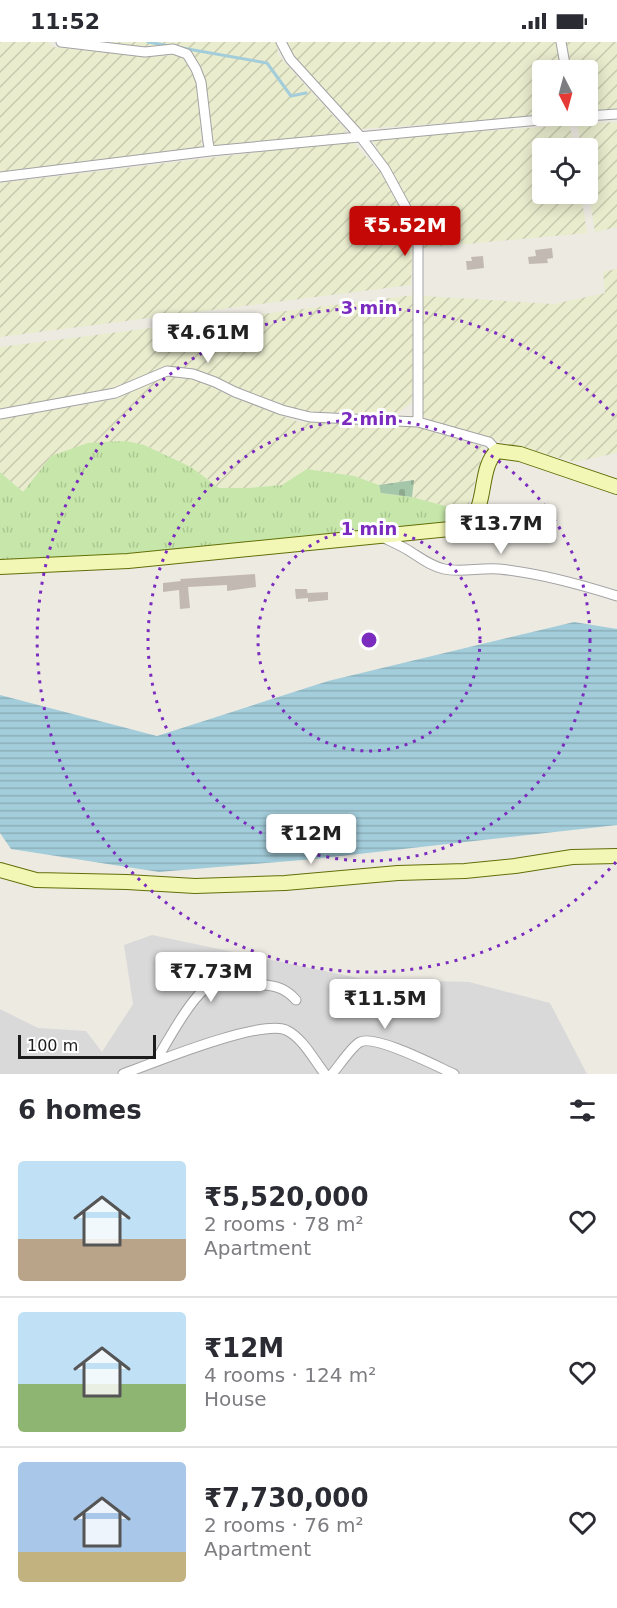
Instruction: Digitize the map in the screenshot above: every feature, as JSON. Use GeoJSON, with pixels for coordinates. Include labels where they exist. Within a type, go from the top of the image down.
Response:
{"type":"FeatureCollection","features":[{"type":"Feature","properties":{"kind":"main road"},"geometry":{"type":"LineString","coordinates":[[0,567],[128,561],[450,529],[469,521],[477,511],[488,464],[497,451],[520,454],[617,487]]}},
{"type":"Feature","properties":{"kind":"main road"},"geometry":{"type":"LineString","coordinates":[[0,870],[36,880],[195,886],[285,883],[398,873],[465,871],[572,857],[617,856]]}},
{"type":"Feature","properties":{"kind":"street"},"geometry":{"type":"LineString","coordinates":[[61,42],[145,52],[174,49],[187,54],[201,82],[210,151]]}},
{"type":"Feature","properties":{"kind":"street"},"geometry":{"type":"LineString","coordinates":[[281,42],[290,59],[360,136],[385,169],[418,230],[418,422]]}},
{"type":"Feature","properties":{"kind":"street"},"geometry":{"type":"LineString","coordinates":[[561,42],[564,60]]}},
{"type":"Feature","properties":{"kind":"street"},"geometry":{"type":"LineString","coordinates":[[598,115],[617,114]]}},
{"type":"Feature","properties":{"kind":"street"},"geometry":{"type":"LineString","coordinates":[[0,177],[210,151],[532,120]]}},
{"type":"Feature","properties":{"kind":"street"},"geometry":{"type":"LineString","coordinates":[[0,414],[115,393],[167,371],[193,374],[282,410],[310,417],[418,422],[489,442],[497,451]]}},
{"type":"Feature","properties":{"kind":"street"},"geometry":{"type":"LineString","coordinates":[[380,536],[428,563],[444,569],[462,571],[484,567],[513,570],[581,585],[617,596]]}},
{"type":"Feature","properties":{"kind":"street"},"geometry":{"type":"LineString","coordinates":[[155,1062],[186,1012],[205,988],[229,982],[275,986],[289,992],[296,1000]]}},
{"type":"Feature","properties":{"kind":"street"},"geometry":{"type":"LineString","coordinates":[[123,1074],[257,1029],[284,1029],[299,1040],[325,1074]]}},
{"type":"Feature","properties":{"kind":"street"},"geometry":{"type":"LineString","coordinates":[[332,1074],[360,1042],[370,1040],[398,1049],[454,1074]]}},
{"type":"Feature","properties":{"kind":"shaded area"},"geometry":{"type":"Polygon","coordinates":[[[152,935],[363,979],[469,982],[550,1003],[587,1074],[0,1074],[0,1009],[38,1028],[86,1031],[102,1052],[133,1004],[124,945],[152,935]]]}},
{"type":"Feature","properties":{"kind":"green space"},"geometry":{"type":"Polygon","coordinates":[[[0,42],[49,42],[53,47],[145,57],[175,55],[185,59],[193,71],[197,84],[202,148],[0,173],[0,42]]]}},
{"type":"Feature","properties":{"kind":"green space"},"geometry":{"type":"Polygon","coordinates":[[[90,42],[277,42],[278,55],[346,130],[343,134],[212,146],[205,78],[189,51],[90,42]]]}},
{"type":"Feature","properties":{"kind":"green space"},"geometry":{"type":"Polygon","coordinates":[[[286,42],[557,42],[560,60],[532,60],[532,117],[360,129],[291,54],[286,42]]]}},
{"type":"Feature","properties":{"kind":"green space"},"geometry":{"type":"Polygon","coordinates":[[[565,42],[617,42],[617,111],[598,112],[598,60],[568,60],[565,42]]]}},
{"type":"Feature","properties":{"kind":"green space"},"geometry":{"type":"Polygon","coordinates":[[[617,122],[617,227],[595,232],[590,204],[598,204],[598,138],[579,138],[577,126],[598,126],[598,123],[617,122]]]}},
{"type":"Feature","properties":{"kind":"green space"},"geometry":{"type":"Polygon","coordinates":[[[570,126],[572,138],[532,138],[532,204],[583,204],[587,233],[423,248],[423,229],[372,139],[570,126]]]}},
{"type":"Feature","properties":{"kind":"green space"},"geometry":{"type":"Polygon","coordinates":[[[352,141],[381,173],[413,232],[411,285],[0,337],[0,183],[352,141]]]}},
{"type":"Feature","properties":{"kind":"green space"},"geometry":{"type":"Polygon","coordinates":[[[617,269],[617,453],[575,462],[424,421],[420,416],[423,296],[554,304],[605,293],[603,272],[617,269]]]}},
{"type":"Feature","properties":{"kind":"green space"},"geometry":{"type":"Polygon","coordinates":[[[414,295],[412,402],[396,415],[309,413],[166,367],[112,390],[0,411],[0,347],[414,295]]]}},
{"type":"Feature","properties":{"kind":"green space"},"geometry":{"type":"Polygon","coordinates":[[[168,375],[181,379],[194,378],[232,397],[299,422],[411,425],[484,447],[467,512],[412,497],[413,480],[379,485],[354,476],[308,469],[282,485],[219,488],[191,467],[144,445],[51,456],[23,492],[0,472],[0,419],[115,399],[168,375]]]}},
{"type":"Feature","properties":{"kind":"green space"},"geometry":{"type":"Polygon","coordinates":[[[126,441],[144,445],[191,467],[219,488],[282,485],[307,469],[354,476],[379,485],[381,493],[412,497],[467,512],[456,522],[252,545],[0,562],[0,472],[23,492],[51,456],[88,443],[126,441]]]}},
{"type":"Feature","properties":{"kind":"green space"},"geometry":{"type":"Polygon","coordinates":[[[414,480],[412,497],[381,493],[379,485],[414,480]]]}},
{"type":"Feature","properties":{"kind":"water"},"geometry":{"type":"Polygon","coordinates":[[[574,622],[617,629],[617,825],[314,859],[159,872],[11,849],[0,833],[0,695],[157,736],[328,681],[574,622]]]}},
{"type":"Feature","properties":{"kind":"building"},"geometry":{"type":"Polygon","coordinates":[[[552,248],[553,258],[547,259],[548,263],[529,264],[528,257],[536,256],[535,250],[552,248]]]}},
{"type":"Feature","properties":{"kind":"building"},"geometry":{"type":"Polygon","coordinates":[[[483,256],[484,268],[467,270],[466,261],[472,261],[471,257],[483,256]]]}},
{"type":"Feature","properties":{"kind":"building"},"geometry":{"type":"Polygon","coordinates":[[[255,574],[256,587],[227,591],[227,585],[188,587],[190,608],[180,609],[179,590],[163,592],[163,583],[181,581],[180,579],[255,574]]]}},
{"type":"Feature","properties":{"kind":"building"},"geometry":{"type":"Polygon","coordinates":[[[295,589],[307,589],[307,593],[328,592],[328,600],[308,602],[308,598],[296,599],[295,589]]]}},
{"type":"Feature","properties":{"kind":"waterway"},"geometry":{"type":"LineString","coordinates":[[148,42],[170,46]]}},
{"type":"Feature","properties":{"kind":"waterway"},"geometry":{"type":"LineString","coordinates":[[182,48],[267,63],[291,96],[306,93]]}}]}
